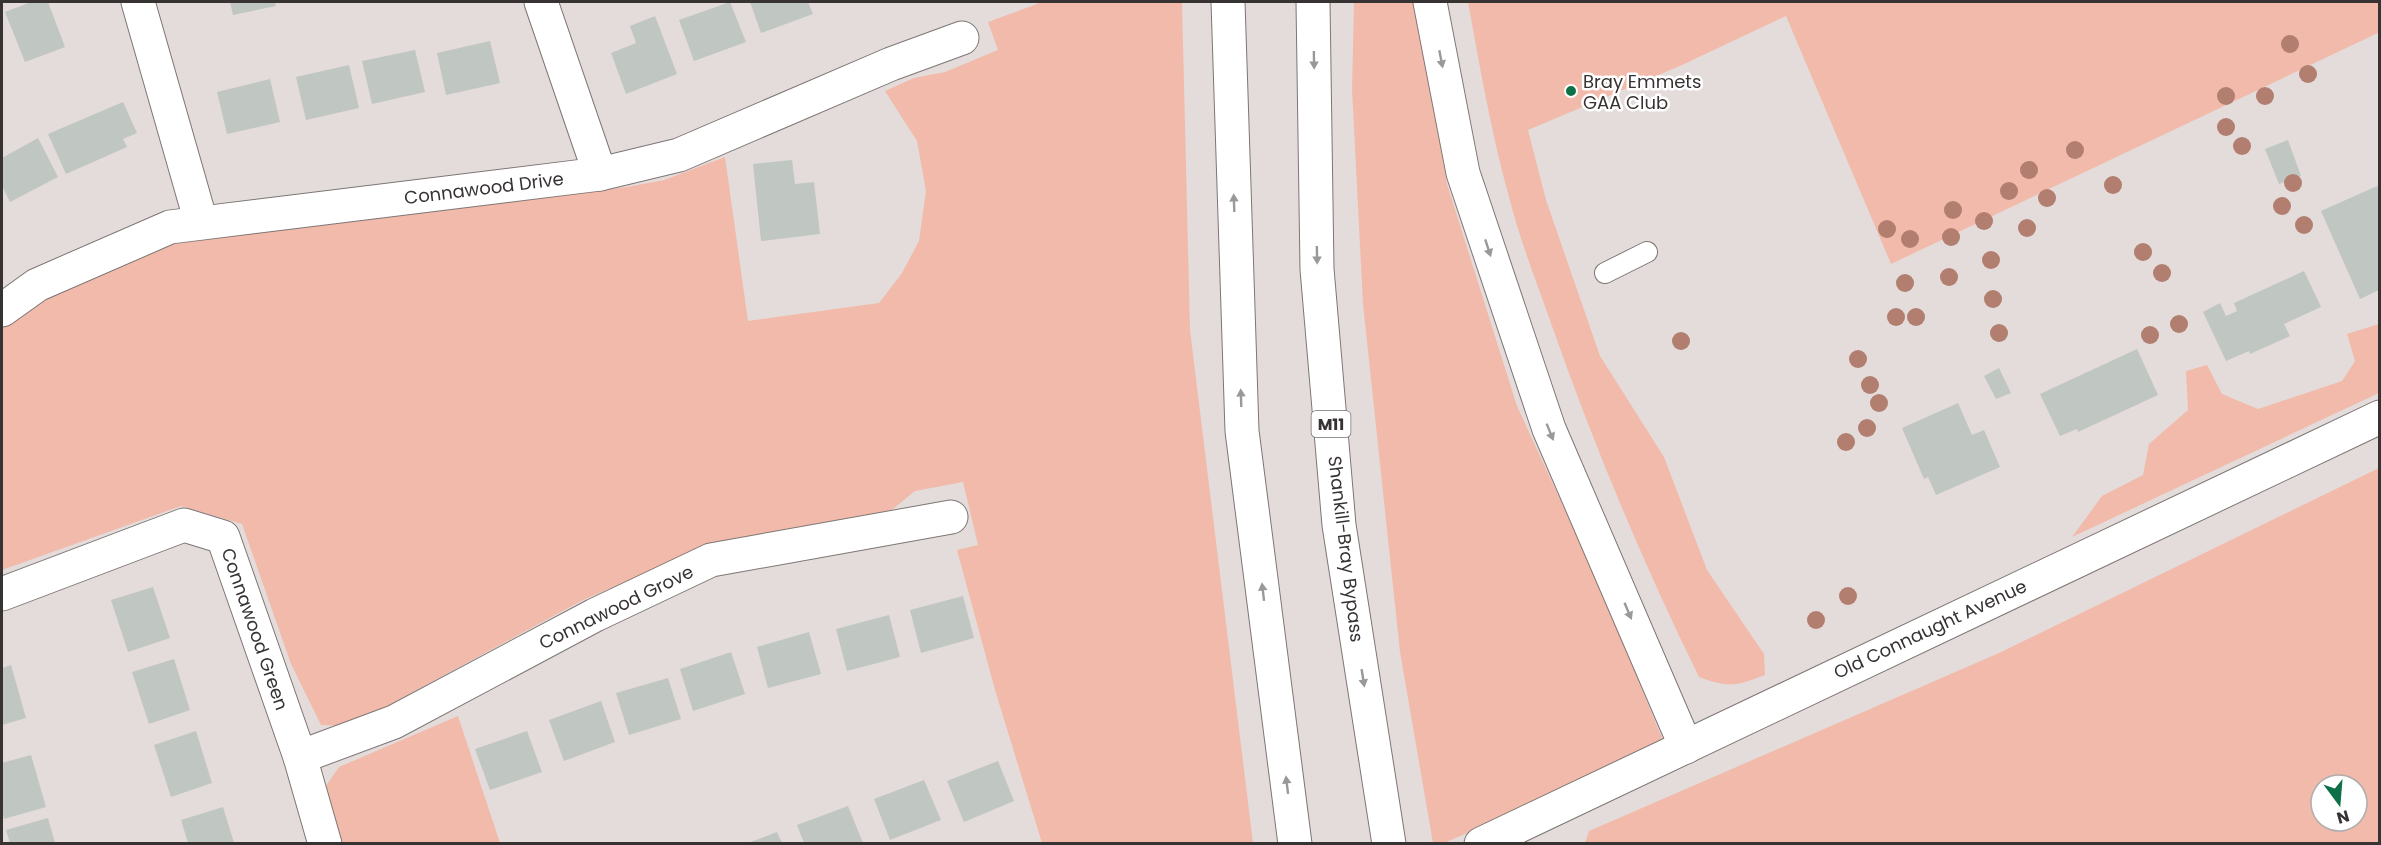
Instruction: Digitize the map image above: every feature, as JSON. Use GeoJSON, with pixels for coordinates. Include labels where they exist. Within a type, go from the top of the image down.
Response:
{"type":"FeatureCollection","features":[{"type":"Feature","properties":{"kind":"main road"},"geometry":{"type":"LineString","coordinates":[[138,2],[201,222]]}},
{"type":"Feature","properties":{"kind":"main road"},"geometry":{"type":"LineString","coordinates":[[541,2],[600,174]]}},
{"type":"Feature","properties":{"kind":"main road"},"geometry":{"type":"LineString","coordinates":[[1228,2],[1242,431],[1295,843]]}},
{"type":"Feature","properties":{"kind":"main road","name":"Shankill-Bray Bypass"},"geometry":{"type":"LineString","coordinates":[[1313,2],[1317,269],[1339,525],[1389,843]]}},
{"type":"Feature","properties":{"kind":"main road"},"geometry":{"type":"LineString","coordinates":[[1430,2],[1463,173],[1549,429],[1686,747]]}},
{"type":"Feature","properties":{"kind":"main road","name":"Connawood Drive"},"geometry":{"type":"LineString","coordinates":[[2,310],[37,285],[170,227],[600,174],[679,155],[891,64],[962,38]]}},
{"type":"Feature","properties":{"kind":"main road","name":"Old Connaught Avenue"},"geometry":{"type":"LineString","coordinates":[[1481,843],[1542,817],[1808,686],[2379,417]]}},
{"type":"Feature","properties":{"kind":"main road","name":"Connawood Grove"},"geometry":{"type":"LineString","coordinates":[[300,757],[394,722],[595,615],[711,560],[951,517]]}},
{"type":"Feature","properties":{"kind":"main road","name":"Connawood Green"},"geometry":{"type":"LineString","coordinates":[[2,594],[184,525],[223,537],[300,757],[325,843]]}},
{"type":"Feature","properties":{"kind":"lane"},"geometry":{"type":"LineString","coordinates":[[1605,273],[1647,252]]}},
{"type":"Feature","properties":{"kind":"shaded area"},"geometry":{"type":"Polygon","coordinates":[[[1042,2],[1182,2],[1190,330],[1253,843],[1042,843],[995,690],[957,550],[978,545],[963,482],[915,491],[888,513],[681,558],[583,600],[350,726],[321,725],[291,664],[242,524],[181,506],[2,570],[2,321],[134,256],[176,243],[323,218],[488,205],[627,187],[664,180],[725,157],[748,321],[879,303],[902,273],[919,241],[926,191],[917,141],[885,91],[914,78],[945,72],[998,50],[988,22],[1042,2]]]}},
{"type":"Feature","properties":{"kind":"shaded area"},"geometry":{"type":"Polygon","coordinates":[[[1354,2],[1416,2],[1447,184],[1517,406],[1595,575],[1666,748],[1444,843],[1433,843],[1400,652],[1363,304],[1352,89],[1354,2]]]}},
{"type":"Feature","properties":{"kind":"shaded area"},"geometry":{"type":"Polygon","coordinates":[[[1468,2],[2379,2],[2380,32],[1891,264],[1786,16],[1682,65],[1528,130],[1546,200],[1600,356],[1664,457],[1707,570],[1764,654],[1765,675],[1747,682],[1725,684],[1699,677],[1639,547],[1568,371],[1513,213],[1491,124],[1468,2]]]}},
{"type":"Feature","properties":{"kind":"shaded area"},"geometry":{"type":"Polygon","coordinates":[[[2379,324],[2379,393],[2072,537],[2102,496],[2143,475],[2149,444],[2188,410],[2186,371],[2207,365],[2222,394],[2258,409],[2342,381],[2355,361],[2347,334],[2379,324]]]}},
{"type":"Feature","properties":{"kind":"shaded area"},"geometry":{"type":"Polygon","coordinates":[[[2379,468],[2379,843],[1585,843],[1589,831],[1999,653],[2379,468]]]}},
{"type":"Feature","properties":{"kind":"shaded area"},"geometry":{"type":"Polygon","coordinates":[[[458,716],[500,843],[335,843],[321,793],[339,767],[458,716]]]}},
{"type":"Feature","properties":{"kind":"building"},"geometry":{"type":"Polygon","coordinates":[[[31,2],[48,2],[65,47],[25,62],[5,12],[31,2]]]}},
{"type":"Feature","properties":{"kind":"building"},"geometry":{"type":"Polygon","coordinates":[[[230,2],[275,2],[276,6],[233,15],[230,2]]]}},
{"type":"Feature","properties":{"kind":"building"},"geometry":{"type":"Polygon","coordinates":[[[730,2],[746,42],[694,61],[679,20],[730,2]]]}},
{"type":"Feature","properties":{"kind":"building"},"geometry":{"type":"Polygon","coordinates":[[[750,2],[808,2],[813,14],[761,33],[750,2]]]}},
{"type":"Feature","properties":{"kind":"building"},"geometry":{"type":"Polygon","coordinates":[[[655,16],[677,74],[626,94],[611,53],[636,43],[630,26],[655,16]]]}},
{"type":"Feature","properties":{"kind":"building"},"geometry":{"type":"Polygon","coordinates":[[[490,41],[500,83],[446,95],[437,53],[490,41]]]}},
{"type":"Feature","properties":{"kind":"building"},"geometry":{"type":"Polygon","coordinates":[[[415,50],[425,92],[372,104],[362,61],[415,50]]]}},
{"type":"Feature","properties":{"kind":"building"},"geometry":{"type":"Polygon","coordinates":[[[349,65],[359,108],[306,120],[296,77],[349,65]]]}},
{"type":"Feature","properties":{"kind":"building"},"geometry":{"type":"Polygon","coordinates":[[[270,79],[280,122],[227,134],[217,92],[270,79]]]}},
{"type":"Feature","properties":{"kind":"building"},"geometry":{"type":"Polygon","coordinates":[[[123,102],[137,133],[123,139],[127,147],[66,174],[48,134],[123,102]]]}},
{"type":"Feature","properties":{"kind":"building"},"geometry":{"type":"Polygon","coordinates":[[[38,138],[58,177],[10,202],[2,186],[2,158],[38,138]]]}},
{"type":"Feature","properties":{"kind":"building"},"geometry":{"type":"Polygon","coordinates":[[[2288,140],[2301,176],[2279,184],[2265,149],[2288,140]]]}},
{"type":"Feature","properties":{"kind":"building"},"geometry":{"type":"Polygon","coordinates":[[[792,160],[795,184],[814,182],[820,234],[761,241],[753,164],[792,160]]]}},
{"type":"Feature","properties":{"kind":"building"},"geometry":{"type":"Polygon","coordinates":[[[2377,186],[2379,191],[2379,290],[2360,299],[2321,211],[2377,186]]]}},
{"type":"Feature","properties":{"kind":"building"},"geometry":{"type":"Polygon","coordinates":[[[2304,271],[2321,307],[2284,324],[2290,336],[2250,354],[2249,351],[2226,361],[2203,312],[2220,303],[2226,316],[2237,311],[2234,303],[2304,271]]]}},
{"type":"Feature","properties":{"kind":"building"},"geometry":{"type":"Polygon","coordinates":[[[2137,349],[2158,395],[2078,432],[2077,429],[2060,436],[2040,394],[2137,349]]]}},
{"type":"Feature","properties":{"kind":"building"},"geometry":{"type":"Polygon","coordinates":[[[1999,368],[2011,393],[1996,399],[1984,376],[1999,368]]]}},
{"type":"Feature","properties":{"kind":"building"},"geometry":{"type":"Polygon","coordinates":[[[1958,403],[1972,435],[1984,430],[2000,467],[1936,495],[1928,477],[1924,479],[1902,428],[1958,403]]]}},
{"type":"Feature","properties":{"kind":"building"},"geometry":{"type":"Polygon","coordinates":[[[153,587],[170,638],[128,652],[111,600],[153,587]]]}},
{"type":"Feature","properties":{"kind":"building"},"geometry":{"type":"Polygon","coordinates":[[[963,596],[974,638],[921,653],[910,610],[963,596]]]}},
{"type":"Feature","properties":{"kind":"building"},"geometry":{"type":"Polygon","coordinates":[[[889,615],[900,657],[847,671],[836,629],[889,615]]]}},
{"type":"Feature","properties":{"kind":"building"},"geometry":{"type":"Polygon","coordinates":[[[809,632],[821,674],[768,688],[757,647],[809,632]]]}},
{"type":"Feature","properties":{"kind":"building"},"geometry":{"type":"Polygon","coordinates":[[[731,652],[745,694],[693,711],[680,669],[731,652]]]}},
{"type":"Feature","properties":{"kind":"building"},"geometry":{"type":"Polygon","coordinates":[[[174,659],[190,710],[149,724],[132,672],[174,659]]]}},
{"type":"Feature","properties":{"kind":"building"},"geometry":{"type":"Polygon","coordinates":[[[11,665],[26,718],[2,725],[2,668],[11,665]]]}},
{"type":"Feature","properties":{"kind":"building"},"geometry":{"type":"Polygon","coordinates":[[[668,678],[681,719],[629,735],[616,693],[668,678]]]}},
{"type":"Feature","properties":{"kind":"building"},"geometry":{"type":"Polygon","coordinates":[[[601,701],[615,742],[564,761],[549,720],[601,701]]]}},
{"type":"Feature","properties":{"kind":"building"},"geometry":{"type":"Polygon","coordinates":[[[196,731],[212,783],[171,797],[154,745],[196,731]]]}},
{"type":"Feature","properties":{"kind":"building"},"geometry":{"type":"Polygon","coordinates":[[[527,731],[542,772],[490,790],[475,749],[527,731]]]}},
{"type":"Feature","properties":{"kind":"building"},"geometry":{"type":"Polygon","coordinates":[[[31,755],[46,807],[4,819],[2,763],[31,755]]]}},
{"type":"Feature","properties":{"kind":"building"},"geometry":{"type":"Polygon","coordinates":[[[998,761],[1014,801],[964,822],[947,781],[998,761]]]}},
{"type":"Feature","properties":{"kind":"building"},"geometry":{"type":"Polygon","coordinates":[[[924,780],[941,820],[890,840],[874,799],[924,780]]]}},
{"type":"Feature","properties":{"kind":"building"},"geometry":{"type":"Polygon","coordinates":[[[848,806],[863,843],[804,843],[797,825],[848,806]]]}},
{"type":"Feature","properties":{"kind":"building"},"geometry":{"type":"Polygon","coordinates":[[[223,807],[234,843],[188,843],[181,820],[223,807]]]}},
{"type":"Feature","properties":{"kind":"building"},"geometry":{"type":"Polygon","coordinates":[[[48,818],[55,843],[10,843],[6,830],[48,818]]]}},
{"type":"Feature","properties":{"kind":"building"},"geometry":{"type":"Polygon","coordinates":[[[777,832],[782,843],[748,843],[777,832]]]}},
{"type":"Feature","properties":{"kind":"place","name":"Bray Emmets GAA Club"},"geometry":{"type":"Point","coordinates":[1571,91]}}]}
